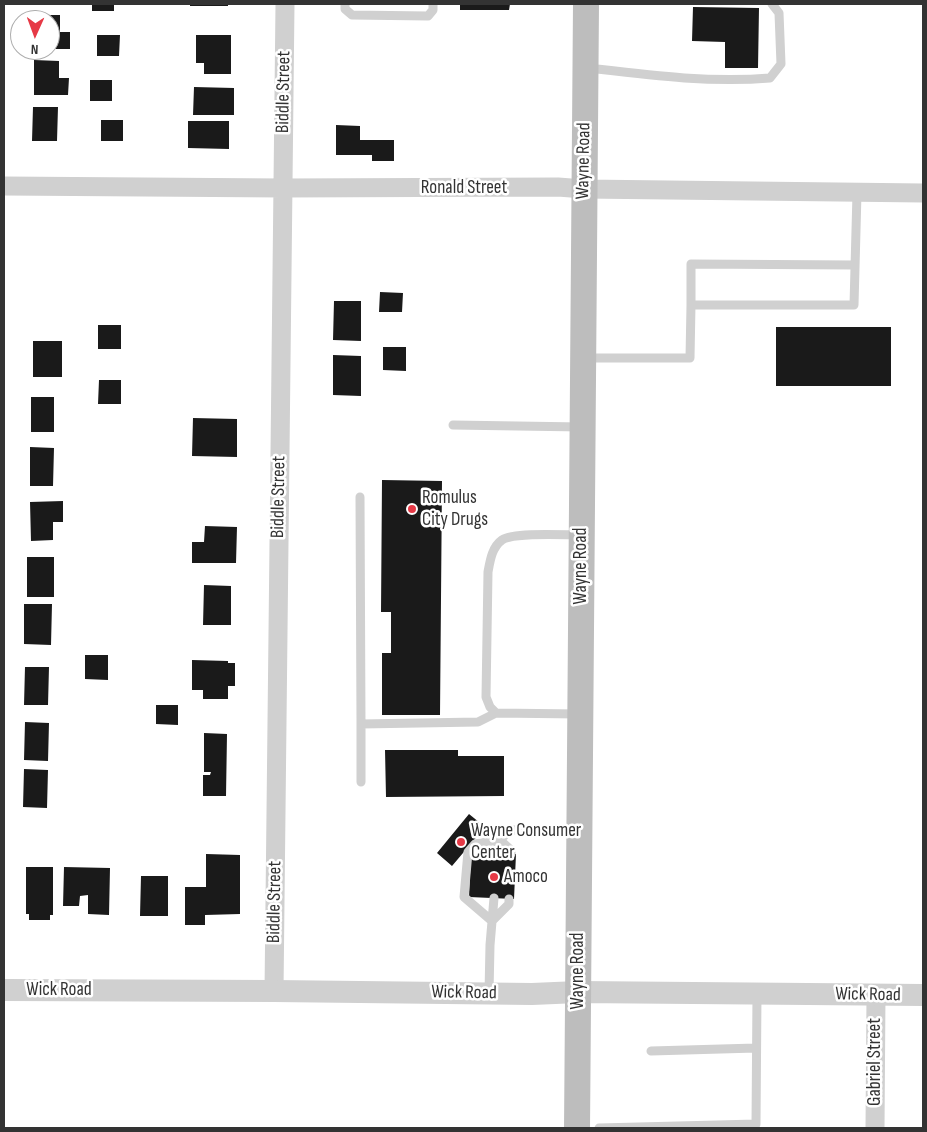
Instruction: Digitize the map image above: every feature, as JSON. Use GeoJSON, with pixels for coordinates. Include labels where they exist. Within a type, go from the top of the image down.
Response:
{"type":"FeatureCollection","features":[{"type":"Feature","properties":{"kind":"main road","name":"Wayne Road"},"geometry":{"type":"LineString","coordinates":[[577,1128],[586,4]]}},
{"type":"Feature","properties":{"kind":"street","name":"Biddle Street"},"geometry":{"type":"LineString","coordinates":[[274,990],[284,4]]}},
{"type":"Feature","properties":{"kind":"street","name":"Ronald Street"},"geometry":{"type":"LineString","coordinates":[[4,186],[558,187],[584,189],[923,193]]}},
{"type":"Feature","properties":{"kind":"street","name":"Wick Road"},"geometry":{"type":"LineString","coordinates":[[4,990],[923,995]]}},
{"type":"Feature","properties":{"kind":"street","name":"Gabriel Street"},"geometry":{"type":"LineString","coordinates":[[875,1128],[876,995]]}},
{"type":"Feature","properties":{"kind":"lane"},"geometry":{"type":"LineString","coordinates":[[344,4],[344,9],[352,15],[428,16],[433,10],[433,4]]}},
{"type":"Feature","properties":{"kind":"lane"},"geometry":{"type":"LineString","coordinates":[[585,68],[729,80],[770,78],[781,64],[779,13],[772,4]]}},
{"type":"Feature","properties":{"kind":"lane"},"geometry":{"type":"LineString","coordinates":[[691,305],[854,305],[857,193]]}},
{"type":"Feature","properties":{"kind":"lane"},"geometry":{"type":"LineString","coordinates":[[582,358],[690,358],[691,264],[855,265]]}},
{"type":"Feature","properties":{"kind":"lane"},"geometry":{"type":"LineString","coordinates":[[454,425],[582,427]]}},
{"type":"Feature","properties":{"kind":"lane"},"geometry":{"type":"LineString","coordinates":[[360,496],[361,782]]}},
{"type":"Feature","properties":{"kind":"lane"},"geometry":{"type":"LineString","coordinates":[[496,713],[490,707],[486,697],[488,572],[495,548],[501,541],[511,536],[581,534]]}},
{"type":"Feature","properties":{"kind":"lane"},"geometry":{"type":"LineString","coordinates":[[361,724],[478,722],[496,713],[580,714]]}},
{"type":"Feature","properties":{"kind":"lane"},"geometry":{"type":"LineString","coordinates":[[496,854],[500,840],[510,830],[579,830]]}},
{"type":"Feature","properties":{"kind":"lane"},"geometry":{"type":"LineString","coordinates":[[500,840],[511,850],[511,854]]}},
{"type":"Feature","properties":{"kind":"lane"},"geometry":{"type":"LineString","coordinates":[[492,921],[464,897],[468,852],[475,844],[500,840]]}},
{"type":"Feature","properties":{"kind":"lane"},"geometry":{"type":"LineString","coordinates":[[489,994],[494,898]]}},
{"type":"Feature","properties":{"kind":"lane"},"geometry":{"type":"LineString","coordinates":[[492,921],[509,904],[509,898]]}},
{"type":"Feature","properties":{"kind":"lane"},"geometry":{"type":"LineString","coordinates":[[599,1128],[756,1124],[757,994]]}},
{"type":"Feature","properties":{"kind":"lane"},"geometry":{"type":"LineString","coordinates":[[651,1051],[756,1048]]}},
{"type":"Feature","properties":{"kind":"building"},"geometry":{"type":"Polygon","coordinates":[[[92,4],[114,4],[114,11],[92,11],[92,4]]]}},
{"type":"Feature","properties":{"kind":"building"},"geometry":{"type":"Polygon","coordinates":[[[190,4],[228,4],[228,6],[190,6],[190,4]]]}},
{"type":"Feature","properties":{"kind":"building"},"geometry":{"type":"Polygon","coordinates":[[[460,4],[510,4],[509,10],[460,10],[460,4]]]}},
{"type":"Feature","properties":{"kind":"building"},"geometry":{"type":"Polygon","coordinates":[[[693,7],[759,8],[758,68],[725,68],[725,42],[692,41],[693,7]]]}},
{"type":"Feature","properties":{"kind":"building"},"geometry":{"type":"Polygon","coordinates":[[[60,32],[70,32],[70,49],[60,49],[60,32]]]}},
{"type":"Feature","properties":{"kind":"building"},"geometry":{"type":"Polygon","coordinates":[[[97,35],[120,35],[119,56],[97,56],[97,35]]]}},
{"type":"Feature","properties":{"kind":"building"},"geometry":{"type":"Polygon","coordinates":[[[196,35],[231,35],[231,74],[204,74],[204,63],[196,63],[196,35]]]}},
{"type":"Feature","properties":{"kind":"building"},"geometry":{"type":"Polygon","coordinates":[[[34,60],[59,61],[59,78],[69,78],[68,95],[34,95],[34,60]]]}},
{"type":"Feature","properties":{"kind":"building"},"geometry":{"type":"Polygon","coordinates":[[[90,80],[112,80],[112,101],[90,101],[90,80]]]}},
{"type":"Feature","properties":{"kind":"building"},"geometry":{"type":"Polygon","coordinates":[[[194,87],[234,88],[234,115],[193,115],[194,87]]]}},
{"type":"Feature","properties":{"kind":"building"},"geometry":{"type":"Polygon","coordinates":[[[33,107],[58,107],[57,141],[32,141],[33,107]]]}},
{"type":"Feature","properties":{"kind":"building"},"geometry":{"type":"Polygon","coordinates":[[[101,120],[123,120],[123,141],[101,141],[101,120]]]}},
{"type":"Feature","properties":{"kind":"building"},"geometry":{"type":"Polygon","coordinates":[[[188,121],[229,121],[229,149],[188,148],[188,121]]]}},
{"type":"Feature","properties":{"kind":"building"},"geometry":{"type":"Polygon","coordinates":[[[336,125],[360,126],[360,140],[394,140],[394,161],[372,161],[372,155],[336,155],[336,125]]]}},
{"type":"Feature","properties":{"kind":"building"},"geometry":{"type":"Polygon","coordinates":[[[380,292],[403,293],[402,312],[379,312],[380,292]]]}},
{"type":"Feature","properties":{"kind":"building"},"geometry":{"type":"Polygon","coordinates":[[[334,301],[361,301],[361,341],[333,340],[334,301]]]}},
{"type":"Feature","properties":{"kind":"building"},"geometry":{"type":"Polygon","coordinates":[[[98,325],[121,325],[121,349],[98,349],[98,325]]]}},
{"type":"Feature","properties":{"kind":"building"},"geometry":{"type":"Polygon","coordinates":[[[776,327],[891,327],[891,386],[776,386],[776,327]]]}},
{"type":"Feature","properties":{"kind":"building"},"geometry":{"type":"Polygon","coordinates":[[[33,341],[62,341],[62,377],[33,377],[33,341]]]}},
{"type":"Feature","properties":{"kind":"building"},"geometry":{"type":"Polygon","coordinates":[[[383,347],[406,347],[406,371],[383,370],[383,347]]]}},
{"type":"Feature","properties":{"kind":"building"},"geometry":{"type":"Polygon","coordinates":[[[333,355],[361,356],[361,396],[333,395],[333,355]]]}},
{"type":"Feature","properties":{"kind":"building"},"geometry":{"type":"Polygon","coordinates":[[[99,380],[121,380],[121,404],[98,404],[99,380]]]}},
{"type":"Feature","properties":{"kind":"building"},"geometry":{"type":"Polygon","coordinates":[[[31,397],[54,397],[54,432],[31,432],[31,397]]]}},
{"type":"Feature","properties":{"kind":"building"},"geometry":{"type":"Polygon","coordinates":[[[193,418],[237,419],[237,457],[192,456],[193,418]]]}},
{"type":"Feature","properties":{"kind":"building"},"geometry":{"type":"Polygon","coordinates":[[[30,447],[54,448],[53,486],[30,486],[30,447]]]}},
{"type":"Feature","properties":{"kind":"building"},"geometry":{"type":"Polygon","coordinates":[[[382,480],[442,481],[440,715],[382,715],[382,653],[391,653],[391,612],[381,612],[382,480]]]}},
{"type":"Feature","properties":{"kind":"building"},"geometry":{"type":"Polygon","coordinates":[[[63,501],[63,522],[53,522],[53,540],[31,541],[30,502],[63,501]]]}},
{"type":"Feature","properties":{"kind":"building"},"geometry":{"type":"Polygon","coordinates":[[[205,526],[237,527],[236,563],[192,563],[192,542],[204,542],[205,526]]]}},
{"type":"Feature","properties":{"kind":"building"},"geometry":{"type":"Polygon","coordinates":[[[27,557],[54,557],[54,597],[27,597],[27,557]]]}},
{"type":"Feature","properties":{"kind":"building"},"geometry":{"type":"Polygon","coordinates":[[[204,585],[231,586],[231,625],[203,625],[204,585]]]}},
{"type":"Feature","properties":{"kind":"building"},"geometry":{"type":"Polygon","coordinates":[[[24,604],[52,604],[51,645],[24,644],[24,604]]]}},
{"type":"Feature","properties":{"kind":"building"},"geometry":{"type":"Polygon","coordinates":[[[85,655],[108,655],[108,680],[85,679],[85,655]]]}},
{"type":"Feature","properties":{"kind":"building"},"geometry":{"type":"Polygon","coordinates":[[[192,660],[228,661],[228,663],[235,663],[235,686],[228,686],[228,699],[203,699],[203,690],[192,690],[192,660]]]}},
{"type":"Feature","properties":{"kind":"building"},"geometry":{"type":"Polygon","coordinates":[[[25,667],[49,667],[48,705],[24,705],[25,667]]]}},
{"type":"Feature","properties":{"kind":"building"},"geometry":{"type":"Polygon","coordinates":[[[156,705],[178,705],[178,725],[156,724],[156,705]]]}},
{"type":"Feature","properties":{"kind":"building"},"geometry":{"type":"Polygon","coordinates":[[[25,722],[49,723],[48,761],[24,760],[25,722]]]}},
{"type":"Feature","properties":{"kind":"building"},"geometry":{"type":"Polygon","coordinates":[[[204,733],[227,734],[226,796],[203,796],[203,775],[210,775],[211,772],[204,772],[204,733]]]}},
{"type":"Feature","properties":{"kind":"building"},"geometry":{"type":"Polygon","coordinates":[[[385,750],[458,750],[458,756],[504,756],[504,796],[386,797],[385,750]]]}},
{"type":"Feature","properties":{"kind":"building"},"geometry":{"type":"Polygon","coordinates":[[[24,769],[48,770],[47,808],[23,807],[24,769]]]}},
{"type":"Feature","properties":{"kind":"building"},"geometry":{"type":"Polygon","coordinates":[[[469,814],[485,827],[452,866],[437,853],[469,814]]]}},
{"type":"Feature","properties":{"kind":"building"},"geometry":{"type":"Polygon","coordinates":[[[471,853],[516,854],[514,899],[469,897],[471,853]]]}},
{"type":"Feature","properties":{"kind":"building"},"geometry":{"type":"Polygon","coordinates":[[[206,854],[240,855],[240,914],[205,915],[205,925],[185,925],[185,887],[206,887],[206,854]]]}},
{"type":"Feature","properties":{"kind":"building"},"geometry":{"type":"Polygon","coordinates":[[[26,867],[53,867],[53,915],[50,915],[50,920],[29,920],[29,914],[26,914],[26,867]]]}},
{"type":"Feature","properties":{"kind":"building"},"geometry":{"type":"Polygon","coordinates":[[[64,867],[110,868],[109,915],[88,914],[88,895],[80,896],[79,906],[63,906],[64,867]]]}},
{"type":"Feature","properties":{"kind":"building"},"geometry":{"type":"Polygon","coordinates":[[[141,876],[168,876],[168,916],[140,916],[141,876]]]}},
{"type":"Feature","properties":{"kind":"place","name":"Romulus City Drugs"},"geometry":{"type":"Point","coordinates":[412,509]}},
{"type":"Feature","properties":{"kind":"place","name":"Wayne Consumer Center"},"geometry":{"type":"Point","coordinates":[461,842]}},
{"type":"Feature","properties":{"kind":"place","name":"Amoco"},"geometry":{"type":"Point","coordinates":[494,877]}}]}
